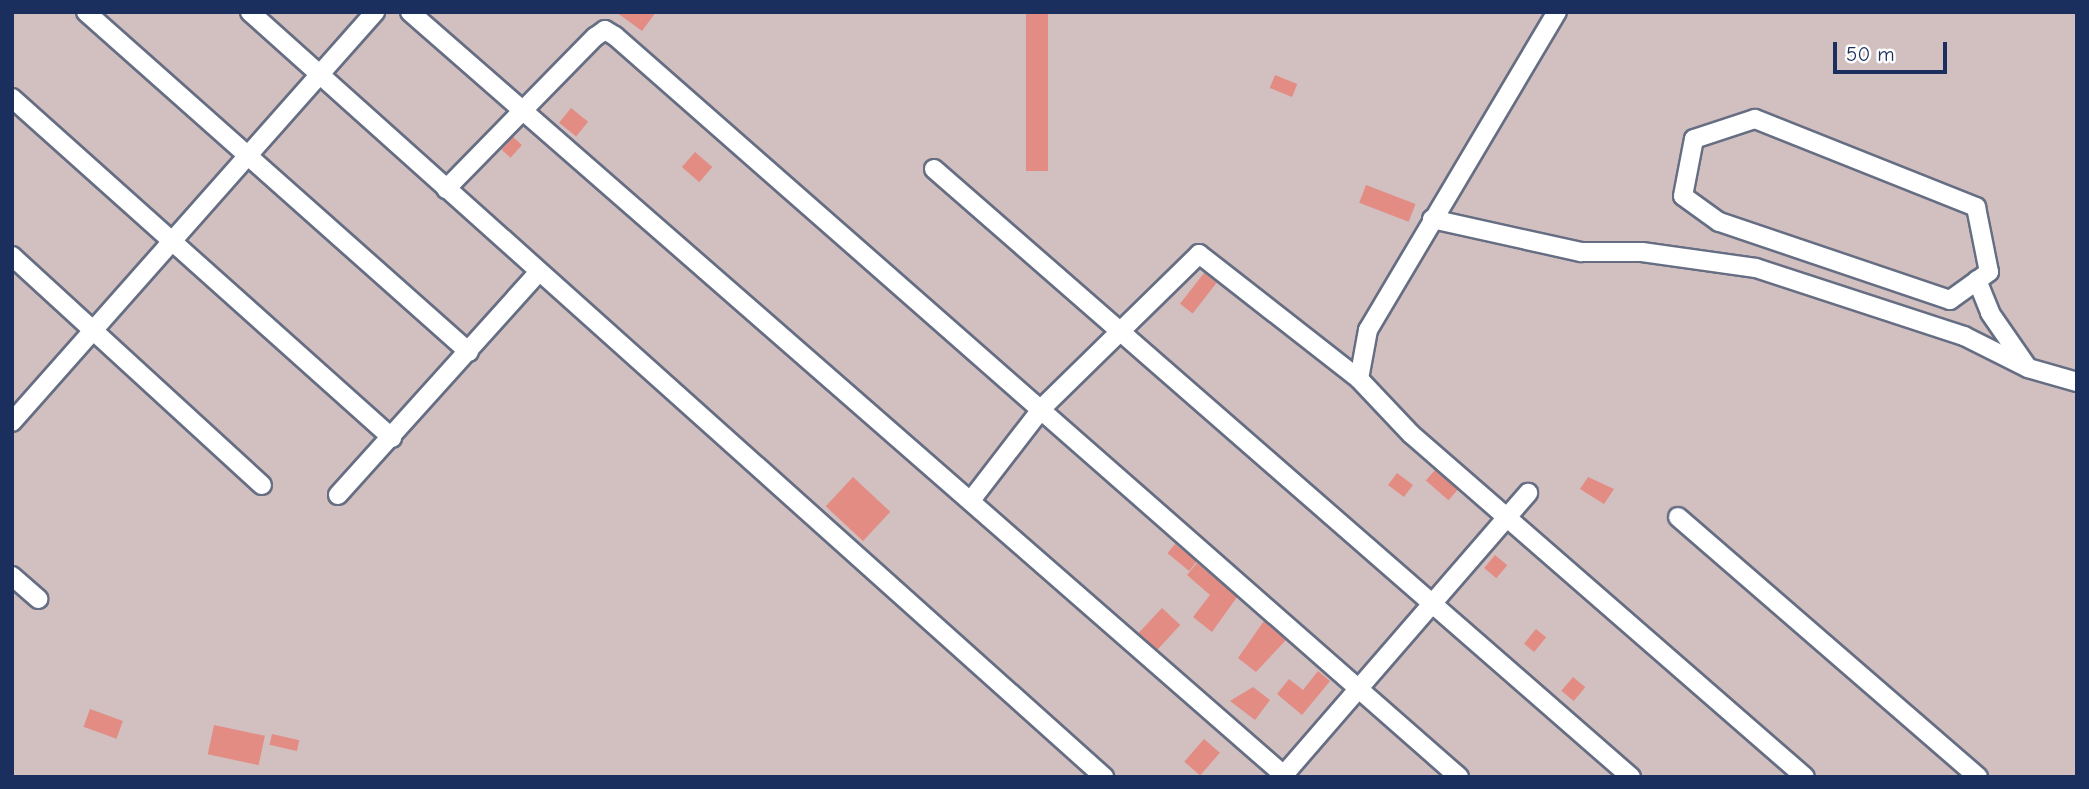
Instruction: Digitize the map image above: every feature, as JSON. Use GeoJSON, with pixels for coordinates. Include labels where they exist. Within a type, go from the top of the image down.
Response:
{"type":"FeatureCollection","features":[{"type":"Feature","properties":{"kind":"street"},"geometry":{"type":"LineString","coordinates":[[86,12],[245,159],[469,352]]}},
{"type":"Feature","properties":{"kind":"street"},"geometry":{"type":"LineString","coordinates":[[250,12],[1104,777]]}},
{"type":"Feature","properties":{"kind":"street"},"geometry":{"type":"LineString","coordinates":[[13,419],[375,12]]}},
{"type":"Feature","properties":{"kind":"street"},"geometry":{"type":"LineString","coordinates":[[410,12],[529,111],[1284,776],[1435,605],[1528,493]]}},
{"type":"Feature","properties":{"kind":"street"},"geometry":{"type":"LineString","coordinates":[[1359,379],[1368,330],[1557,12]]}},
{"type":"Feature","properties":{"kind":"street"},"geometry":{"type":"LineString","coordinates":[[446,189],[529,111],[595,37],[605,30],[1042,408],[1460,777]]}},
{"type":"Feature","properties":{"kind":"street"},"geometry":{"type":"LineString","coordinates":[[12,98],[392,438]]}},
{"type":"Feature","properties":{"kind":"street"},"geometry":{"type":"LineString","coordinates":[[1755,118],[1976,207],[1989,272],[1977,280],[1950,300],[1718,222],[1684,196],[1694,139],[1755,118]]}},
{"type":"Feature","properties":{"kind":"street"},"geometry":{"type":"LineString","coordinates":[[934,169],[1631,777]]}},
{"type":"Feature","properties":{"kind":"street"},"geometry":{"type":"LineString","coordinates":[[1433,219],[1581,252],[1642,252],[1756,268],[1964,336],[2028,368],[2077,382]]}},
{"type":"Feature","properties":{"kind":"street"},"geometry":{"type":"LineString","coordinates":[[972,499],[1042,408],[1117,328],[1199,254],[1359,379],[1508,519],[1805,777]]}},
{"type":"Feature","properties":{"kind":"street"},"geometry":{"type":"LineString","coordinates":[[12,256],[262,485]]}},
{"type":"Feature","properties":{"kind":"street"},"geometry":{"type":"LineString","coordinates":[[338,495],[540,272]]}},
{"type":"Feature","properties":{"kind":"street"},"geometry":{"type":"LineString","coordinates":[[1977,280],[1990,313],[2028,368]]}},
{"type":"Feature","properties":{"kind":"street"},"geometry":{"type":"LineString","coordinates":[[1678,517],[1978,777]]}},
{"type":"Feature","properties":{"kind":"street"},"geometry":{"type":"LineString","coordinates":[[12,576],[38,599]]}},
{"type":"Feature","properties":{"kind":"shaded area"},"geometry":{"type":"Polygon","coordinates":[[[12,12],[2077,12],[2077,777],[12,777],[12,12]]]}},
{"type":"Feature","properties":{"kind":"building"},"geometry":{"type":"Polygon","coordinates":[[[616,12],[656,12],[642,31],[616,12]]]}},
{"type":"Feature","properties":{"kind":"building"},"geometry":{"type":"Polygon","coordinates":[[[1026,12],[1048,12],[1048,171],[1026,171],[1026,12]]]}},
{"type":"Feature","properties":{"kind":"building"},"geometry":{"type":"Polygon","coordinates":[[[1275,75],[1297,84],[1292,97],[1270,88],[1275,75]]]}},
{"type":"Feature","properties":{"kind":"building"},"geometry":{"type":"Polygon","coordinates":[[[571,108],[588,122],[576,137],[559,123],[571,108]]]}},
{"type":"Feature","properties":{"kind":"building"},"geometry":{"type":"Polygon","coordinates":[[[513,137],[522,145],[511,158],[502,150],[513,137]]]}},
{"type":"Feature","properties":{"kind":"building"},"geometry":{"type":"Polygon","coordinates":[[[695,152],[712,167],[699,182],[682,167],[695,152]]]}},
{"type":"Feature","properties":{"kind":"building"},"geometry":{"type":"Polygon","coordinates":[[[1366,185],[1415,204],[1409,222],[1359,203],[1366,185]]]}},
{"type":"Feature","properties":{"kind":"building"},"geometry":{"type":"Polygon","coordinates":[[[1204,273],[1217,283],[1193,314],[1180,304],[1204,273]]]}},
{"type":"Feature","properties":{"kind":"building"},"geometry":{"type":"Polygon","coordinates":[[[1435,470],[1458,490],[1448,500],[1426,481],[1435,470]]]}},
{"type":"Feature","properties":{"kind":"building"},"geometry":{"type":"Polygon","coordinates":[[[1397,473],[1413,485],[1404,497],[1388,485],[1397,473]]]}},
{"type":"Feature","properties":{"kind":"building"},"geometry":{"type":"Polygon","coordinates":[[[853,477],[890,512],[863,541],[826,506],[853,477]]]}},
{"type":"Feature","properties":{"kind":"building"},"geometry":{"type":"Polygon","coordinates":[[[1588,477],[1614,489],[1604,504],[1580,489],[1588,477]]]}},
{"type":"Feature","properties":{"kind":"building"},"geometry":{"type":"Polygon","coordinates":[[[1175,544],[1197,562],[1189,571],[1167,553],[1175,544]]]}},
{"type":"Feature","properties":{"kind":"building"},"geometry":{"type":"Polygon","coordinates":[[[1495,555],[1507,565],[1496,578],[1484,568],[1495,555]]]}},
{"type":"Feature","properties":{"kind":"building"},"geometry":{"type":"Polygon","coordinates":[[[1197,563],[1237,597],[1212,632],[1193,617],[1210,595],[1187,575],[1197,563]]]}},
{"type":"Feature","properties":{"kind":"building"},"geometry":{"type":"Polygon","coordinates":[[[1162,608],[1180,625],[1157,650],[1139,633],[1162,608]]]}},
{"type":"Feature","properties":{"kind":"building"},"geometry":{"type":"Polygon","coordinates":[[[1264,621],[1286,640],[1256,672],[1238,658],[1264,621]]]}},
{"type":"Feature","properties":{"kind":"building"},"geometry":{"type":"Polygon","coordinates":[[[1536,629],[1546,637],[1534,652],[1524,644],[1536,629]]]}},
{"type":"Feature","properties":{"kind":"building"},"geometry":{"type":"Polygon","coordinates":[[[1318,671],[1330,681],[1302,715],[1277,694],[1289,679],[1303,690],[1318,671]]]}},
{"type":"Feature","properties":{"kind":"building"},"geometry":{"type":"Polygon","coordinates":[[[1573,677],[1585,687],[1574,701],[1561,691],[1573,677]]]}},
{"type":"Feature","properties":{"kind":"building"},"geometry":{"type":"Polygon","coordinates":[[[1253,687],[1270,700],[1255,720],[1230,701],[1253,687]]]}},
{"type":"Feature","properties":{"kind":"building"},"geometry":{"type":"Polygon","coordinates":[[[90,709],[123,721],[116,739],[84,727],[90,709]]]}},
{"type":"Feature","properties":{"kind":"building"},"geometry":{"type":"Polygon","coordinates":[[[214,725],[265,736],[259,765],[208,754],[214,725]]]}},
{"type":"Feature","properties":{"kind":"building"},"geometry":{"type":"Polygon","coordinates":[[[272,734],[299,740],[297,751],[270,745],[272,734]]]}},
{"type":"Feature","properties":{"kind":"building"},"geometry":{"type":"Polygon","coordinates":[[[1204,739],[1220,753],[1200,775],[1184,762],[1204,739]]]}}]}
